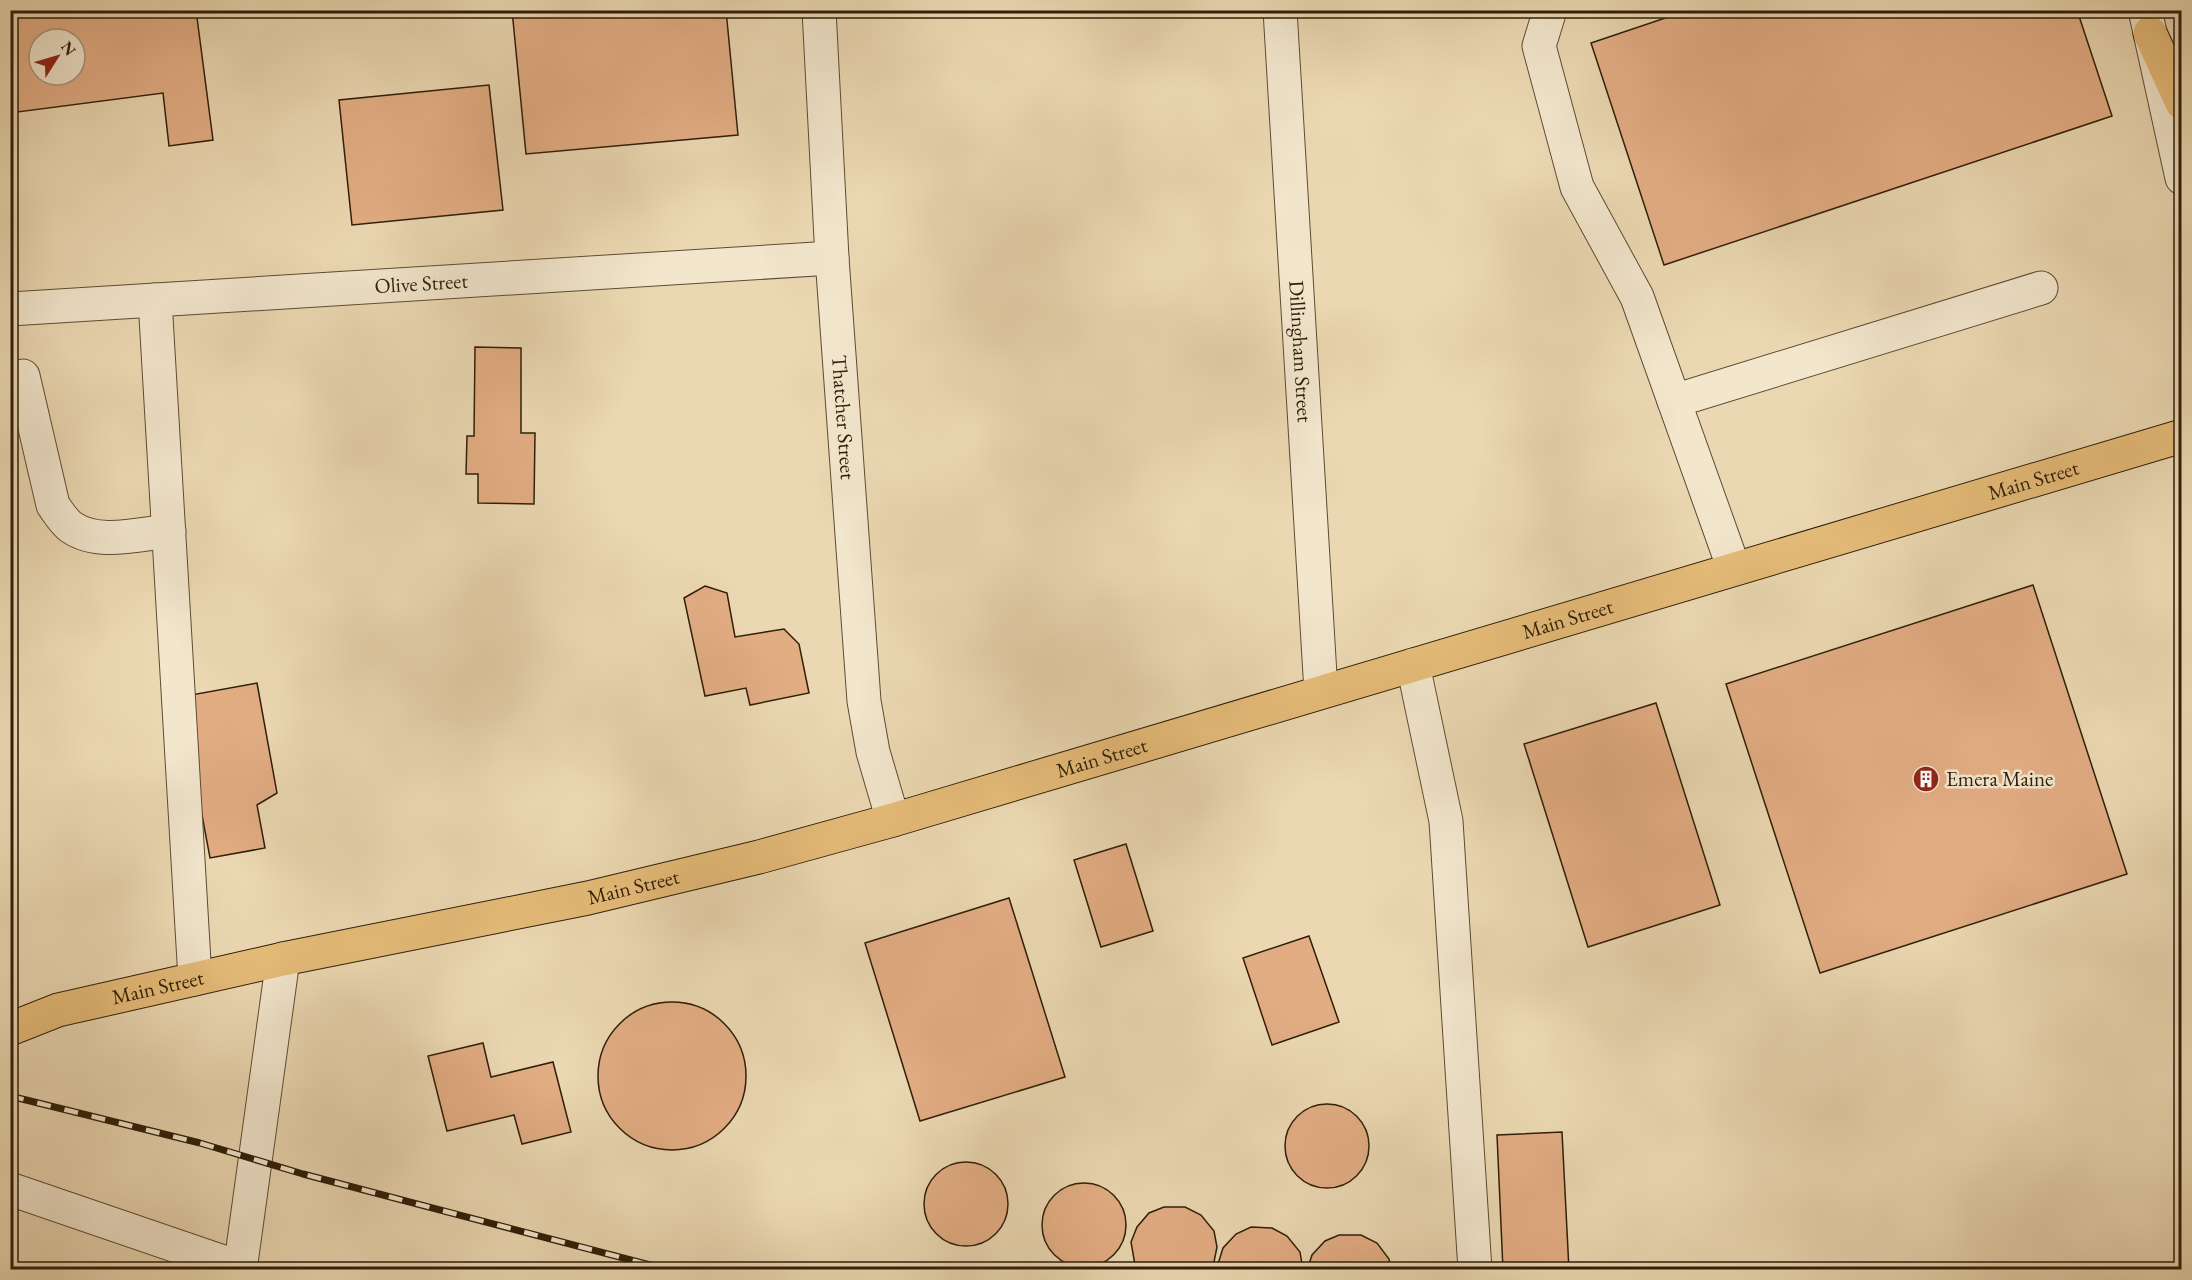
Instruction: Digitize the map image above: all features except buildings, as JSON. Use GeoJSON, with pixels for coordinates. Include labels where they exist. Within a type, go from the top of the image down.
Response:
{"type":"FeatureCollection","features":[{"type":"Feature","properties":{"kind":"main road"},"geometry":{"type":"LineString","coordinates":[[2147,22],[2181,103]]}},
{"type":"Feature","properties":{"kind":"main road","name":"Main Street"},"geometry":{"type":"LineString","coordinates":[[10,1029],[58,1010],[283,959],[588,898],[759,857],[893,820],[2181,436]]}},
{"type":"Feature","properties":{"kind":"street","name":"Thatcher Street"},"geometry":{"type":"LineString","coordinates":[[819,10],[831,258],[864,701],[873,752],[893,820]]}},
{"type":"Feature","properties":{"kind":"street","name":"Dillingham Street"},"geometry":{"type":"LineString","coordinates":[[1280,10],[1321,693]]}},
{"type":"Feature","properties":{"kind":"street"},"geometry":{"type":"LineString","coordinates":[[1550,10],[1539,45],[1577,188],[1637,297],[1734,569]]}},
{"type":"Feature","properties":{"kind":"street"},"geometry":{"type":"LineString","coordinates":[[2147,22],[2181,178]]}},
{"type":"Feature","properties":{"kind":"street","name":"Olive Street"},"geometry":{"type":"LineString","coordinates":[[10,309],[831,258]]}},
{"type":"Feature","properties":{"kind":"street"},"geometry":{"type":"LineString","coordinates":[[1674,401],[2041,288]]}},
{"type":"Feature","properties":{"kind":"street"},"geometry":{"type":"LineString","coordinates":[[155,300],[195,979]]}},
{"type":"Feature","properties":{"kind":"street"},"geometry":{"type":"LineString","coordinates":[[23,376],[53,505],[60,516],[71,527],[101,538],[169,531]]}},
{"type":"Feature","properties":{"kind":"street"},"geometry":{"type":"LineString","coordinates":[[1413,665],[1446,821],[1475,1269]]}},
{"type":"Feature","properties":{"kind":"street"},"geometry":{"type":"LineString","coordinates":[[10,1190],[241,1269],[283,959]]}},
{"type":"Feature","properties":{"kind":"railway"},"geometry":{"type":"LineString","coordinates":[[10,1096],[200,1143],[303,1174],[669,1270]]}},
{"type":"Feature","properties":{"kind":"place","name":"Emera Maine"},"geometry":{"type":"Point","coordinates":[1926,779]}}]}
